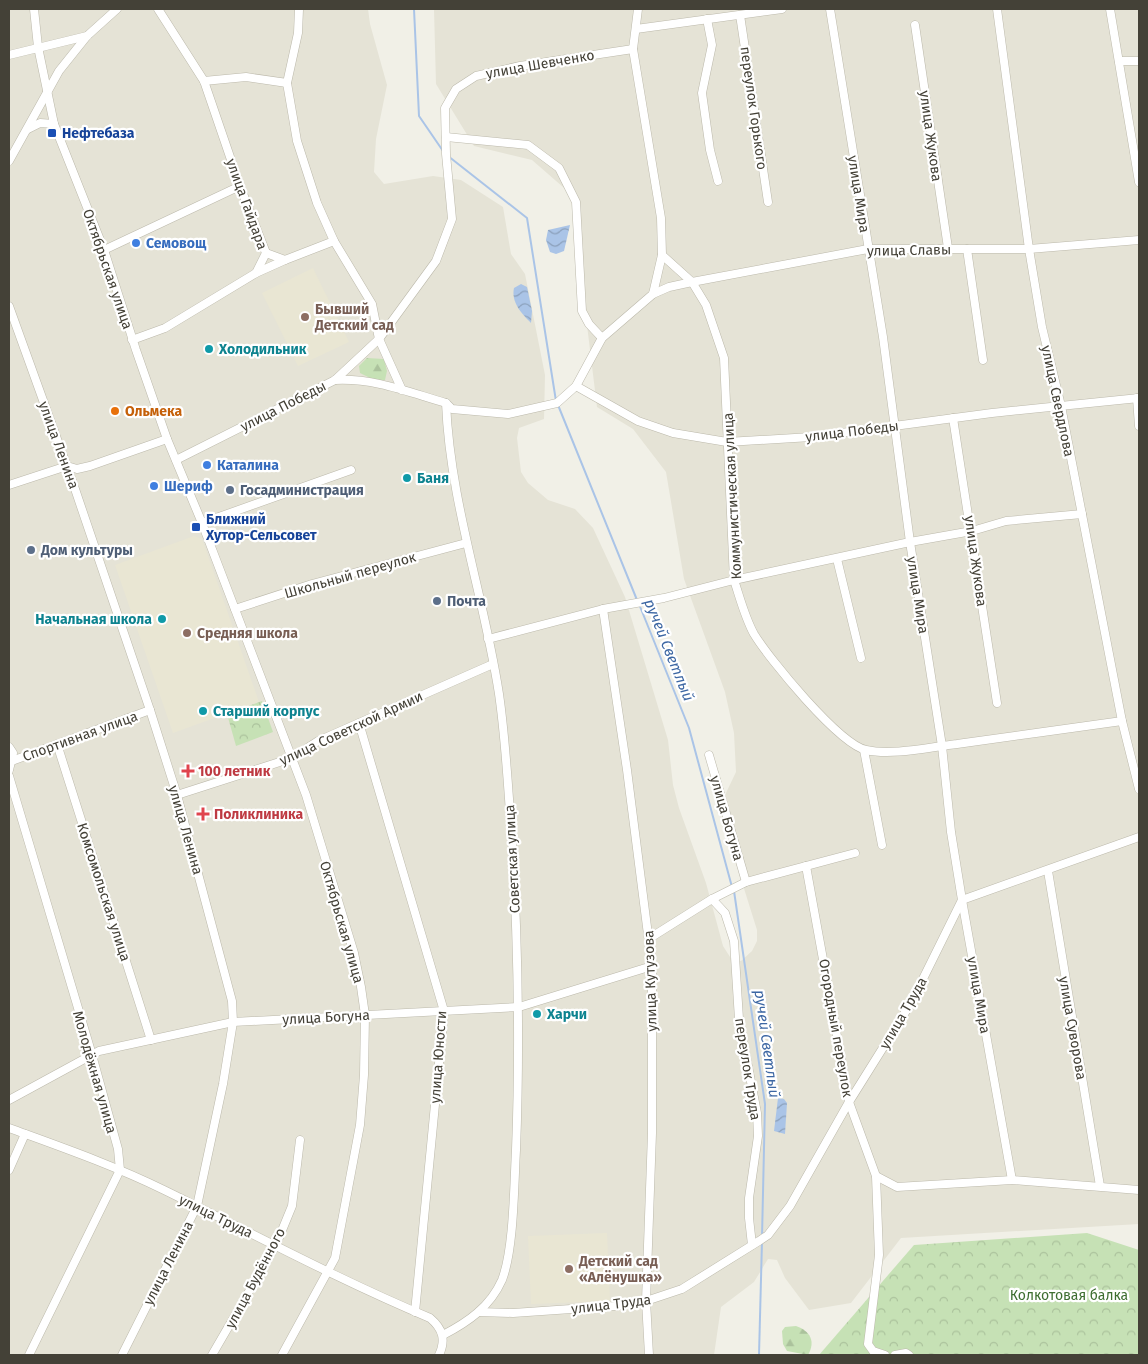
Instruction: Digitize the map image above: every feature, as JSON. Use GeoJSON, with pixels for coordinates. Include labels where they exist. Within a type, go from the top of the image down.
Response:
{"type":"FeatureCollection","features":[{"type":"Feature","properties":{"kind":"street","name":"Октябрьская улица"},"geometry":{"type":"LineString","coordinates":[[34,9],[38,47],[54,124],[104,250],[132,340],[168,439],[292,758],[354,953],[365,1015],[364,1075],[360,1125],[335,1258],[329,1273],[282,1355]]}},
{"type":"Feature","properties":{"kind":"street"},"geometry":{"type":"LineString","coordinates":[[9,161],[58,71],[87,36],[117,9]]}},
{"type":"Feature","properties":{"kind":"street","name":"улица Гайдара"},"geometry":{"type":"LineString","coordinates":[[158,9],[204,81],[240,186],[266,253],[256,273]]}},
{"type":"Feature","properties":{"kind":"street"},"geometry":{"type":"LineString","coordinates":[[299,9],[298,33],[287,83],[298,141],[317,203],[334,241],[372,304],[379,338],[402,390]]}},
{"type":"Feature","properties":{"kind":"street"},"geometry":{"type":"LineString","coordinates":[[335,380],[360,379],[446,403],[452,409],[508,414],[557,403],[576,386],[602,338],[653,294],[662,255],[661,218],[633,49],[638,9]]}},
{"type":"Feature","properties":{"kind":"street"},"geometry":{"type":"LineString","coordinates":[[636,29],[782,9]]}},
{"type":"Feature","properties":{"kind":"street","name":"улица Мира"},"geometry":{"type":"LineString","coordinates":[[830,9],[896,426],[910,542],[942,746],[951,832],[1012,1180]]}},
{"type":"Feature","properties":{"kind":"street","name":"улица Свердлова"},"geometry":{"type":"LineString","coordinates":[[997,9],[1029,249],[1042,327],[1061,406],[1122,721],[1139,789]]}},
{"type":"Feature","properties":{"kind":"street"},"geometry":{"type":"LineString","coordinates":[[1110,9],[1139,182]]}},
{"type":"Feature","properties":{"kind":"street","name":"переулок Горького"},"geometry":{"type":"LineString","coordinates":[[740,14],[768,202]]}},
{"type":"Feature","properties":{"kind":"street"},"geometry":{"type":"LineString","coordinates":[[707,19],[712,45],[702,93],[710,150],[718,180]]}},
{"type":"Feature","properties":{"kind":"street","name":"улица Жукова"},"geometry":{"type":"LineString","coordinates":[[915,24],[948,248]]}},
{"type":"Feature","properties":{"kind":"street"},"geometry":{"type":"LineString","coordinates":[[9,55],[87,36]]}},
{"type":"Feature","properties":{"kind":"street","name":"улица Шевченко"},"geometry":{"type":"LineString","coordinates":[[379,338],[436,261],[452,219],[445,108],[456,89],[476,76],[520,66],[633,49]]}},
{"type":"Feature","properties":{"kind":"street"},"geometry":{"type":"LineString","coordinates":[[1118,61],[1139,61]]}},
{"type":"Feature","properties":{"kind":"street"},"geometry":{"type":"LineString","coordinates":[[204,81],[246,77],[287,83]]}},
{"type":"Feature","properties":{"kind":"street"},"geometry":{"type":"LineString","coordinates":[[26,130],[40,122],[54,124]]}},
{"type":"Feature","properties":{"kind":"street"},"geometry":{"type":"LineString","coordinates":[[446,137],[528,145],[559,168],[576,202],[582,310],[589,324],[602,338]]}},
{"type":"Feature","properties":{"kind":"street"},"geometry":{"type":"LineString","coordinates":[[104,250],[240,186]]}},
{"type":"Feature","properties":{"kind":"street","name":"улица Славы"},"geometry":{"type":"LineString","coordinates":[[653,294],[669,287],[692,282],[868,249],[1029,249],[1139,240]]}},
{"type":"Feature","properties":{"kind":"street"},"geometry":{"type":"LineString","coordinates":[[132,340],[165,328],[256,273],[334,241]]}},
{"type":"Feature","properties":{"kind":"street"},"geometry":{"type":"LineString","coordinates":[[967,249],[983,360]]}},
{"type":"Feature","properties":{"kind":"street"},"geometry":{"type":"LineString","coordinates":[[266,253],[285,260]]}},
{"type":"Feature","properties":{"kind":"street","name":"Коммунистическая улица"},"geometry":{"type":"LineString","coordinates":[[662,255],[692,282],[706,305],[724,358],[728,399],[727,442],[734,580],[753,632],[772,661],[835,729],[864,750]]}},
{"type":"Feature","properties":{"kind":"street","name":"улица Ленина"},"geometry":{"type":"LineString","coordinates":[[9,306],[67,466],[150,710],[177,795],[229,984],[233,1022],[223,1084],[197,1206],[122,1355]]}},
{"type":"Feature","properties":{"kind":"street","name":"улица Победы"},"geometry":{"type":"LineString","coordinates":[[176,460],[335,380],[379,338]]}},
{"type":"Feature","properties":{"kind":"street","name":"улица Победы"},"geometry":{"type":"LineString","coordinates":[[576,386],[638,421],[673,433],[727,442],[811,437],[953,418],[1138,398]]}},
{"type":"Feature","properties":{"kind":"street"},"geometry":{"type":"LineString","coordinates":[[1138,398],[1139,426]]}},
{"type":"Feature","properties":{"kind":"street","name":"Советская улица"},"geometry":{"type":"LineString","coordinates":[[446,403],[448,444],[466,543],[493,664],[506,748],[519,1007],[514,1197],[508,1249],[503,1278],[492,1298],[479,1312]]}},
{"type":"Feature","properties":{"kind":"street","name":"улица Жукова"},"geometry":{"type":"LineString","coordinates":[[953,418],[972,531],[997,703]]}},
{"type":"Feature","properties":{"kind":"street"},"geometry":{"type":"LineString","coordinates":[[9,485],[67,466],[77,469],[90,466],[168,439]]}},
{"type":"Feature","properties":{"kind":"street"},"geometry":{"type":"LineString","coordinates":[[202,523],[351,470]]}},
{"type":"Feature","properties":{"kind":"street"},"geometry":{"type":"LineString","coordinates":[[488,639],[603,609],[664,598],[734,580],[910,542],[972,531],[1006,521],[1082,514]]}},
{"type":"Feature","properties":{"kind":"street","name":"Школьный переулок"},"geometry":{"type":"LineString","coordinates":[[235,609],[312,584],[466,543]]}},
{"type":"Feature","properties":{"kind":"street"},"geometry":{"type":"LineString","coordinates":[[837,559],[861,658]]}},
{"type":"Feature","properties":{"kind":"street","name":"улица Кутузова"},"geometry":{"type":"LineString","coordinates":[[603,609],[650,938],[652,966],[652,1133],[646,1301],[649,1355]]}},
{"type":"Feature","properties":{"kind":"street","name":"улица Советской Армии"},"geometry":{"type":"LineString","coordinates":[[177,795],[292,758],[318,740],[493,664]]}},
{"type":"Feature","properties":{"kind":"street","name":"Спортивная улица"},"geometry":{"type":"LineString","coordinates":[[9,765],[57,744],[150,710]]}},
{"type":"Feature","properties":{"kind":"street"},"geometry":{"type":"LineString","coordinates":[[882,845],[864,750],[878,752],[942,746],[1122,721]]}},
{"type":"Feature","properties":{"kind":"street","name":"улица Юности"},"geometry":{"type":"LineString","coordinates":[[360,723],[444,1011],[415,1312]]}},
{"type":"Feature","properties":{"kind":"street","name":"Комсомольская улица"},"geometry":{"type":"LineString","coordinates":[[57,744],[151,1040]]}},
{"type":"Feature","properties":{"kind":"street"},"geometry":{"type":"LineString","coordinates":[[9,747],[13,753],[9,765]]}},
{"type":"Feature","properties":{"kind":"street","name":"улица Богуна"},"geometry":{"type":"LineString","coordinates":[[709,755],[746,882]]}},
{"type":"Feature","properties":{"kind":"street","name":"Молодёжная улица"},"geometry":{"type":"LineString","coordinates":[[9,776],[92,1055],[118,1149],[120,1170]]}},
{"type":"Feature","properties":{"kind":"street"},"geometry":{"type":"LineString","coordinates":[[962,900],[1048,871],[1139,837]]}},
{"type":"Feature","properties":{"kind":"street"},"geometry":{"type":"LineString","coordinates":[[650,938],[712,899],[746,882],[855,853]]}},
{"type":"Feature","properties":{"kind":"street","name":"Огородный переулок"},"geometry":{"type":"LineString","coordinates":[[806,866],[849,1102],[876,1176],[879,1255],[868,1344],[873,1351],[885,1355]]}},
{"type":"Feature","properties":{"kind":"street","name":"улица Суворова"},"geometry":{"type":"LineString","coordinates":[[1048,871],[1100,1186]]}},
{"type":"Feature","properties":{"kind":"street","name":"переулок Труда"},"geometry":{"type":"LineString","coordinates":[[712,899],[725,913],[734,941],[739,1020],[757,1114],[758,1136],[748,1218],[759,1241]]}},
{"type":"Feature","properties":{"kind":"street","name":"улица Труда"},"geometry":{"type":"LineString","coordinates":[[479,1312],[513,1313],[615,1306],[646,1301],[682,1289],[759,1241],[790,1206],[849,1102],[911,1003],[962,900]]}},
{"type":"Feature","properties":{"kind":"street","name":"улица Богуна"},"geometry":{"type":"LineString","coordinates":[[9,1100],[99,1051],[233,1022],[519,1007],[652,966]]}},
{"type":"Feature","properties":{"kind":"street","name":"улица Труда"},"geometry":{"type":"LineString","coordinates":[[9,1128],[120,1170],[197,1206],[329,1273],[430,1318],[439,1325],[443,1335]]}},
{"type":"Feature","properties":{"kind":"street"},"geometry":{"type":"LineString","coordinates":[[9,1170],[25,1134]]}},
{"type":"Feature","properties":{"kind":"street","name":"улица Будённого"},"geometry":{"type":"LineString","coordinates":[[212,1355],[276,1245],[292,1206],[300,1140]]}},
{"type":"Feature","properties":{"kind":"street"},"geometry":{"type":"LineString","coordinates":[[28,1355],[120,1170]]}},
{"type":"Feature","properties":{"kind":"street"},"geometry":{"type":"LineString","coordinates":[[876,1176],[897,1187],[1012,1180],[1139,1190]]}},
{"type":"Feature","properties":{"kind":"street"},"geometry":{"type":"LineString","coordinates":[[439,1355],[443,1347],[443,1335],[479,1312]]}},
{"type":"Feature","properties":{"kind":"street"},"geometry":{"type":"LineString","coordinates":[[895,1355],[906,1353],[909,1355]]}},
{"type":"Feature","properties":{"kind":"shaded area"},"geometry":{"type":"Polygon","coordinates":[[[9,9],[368,9],[370,24],[387,85],[376,139],[374,172],[384,184],[433,176],[461,180],[503,207],[511,254],[525,274],[545,375],[544,419],[519,428],[517,438],[521,472],[528,483],[548,500],[575,509],[593,528],[625,597],[668,740],[673,785],[679,808],[706,883],[723,946],[732,960],[741,961],[752,951],[757,941],[757,930],[726,831],[726,793],[736,772],[734,733],[725,692],[684,579],[666,472],[633,429],[597,407],[571,194],[532,160],[474,146],[436,84],[434,9],[1139,9],[1139,1224],[901,1238],[851,1303],[809,1310],[785,1278],[777,1260],[768,1259],[754,1282],[721,1307],[714,1355],[9,1355],[9,9]]]}},
{"type":"Feature","properties":{"kind":"shaded area","name":"Бывший Детский сад"},"geometry":{"type":"Polygon","coordinates":[[[313,268],[349,342],[298,366],[262,293],[313,268]]]}},
{"type":"Feature","properties":{"kind":"shaded area","name":"Средняя школа"},"geometry":{"type":"Polygon","coordinates":[[[194,536],[202,539],[259,702],[173,733],[115,565],[194,536]]]}},
{"type":"Feature","properties":{"kind":"shaded area","name":"Детский сад «Алёнушка»"},"geometry":{"type":"Polygon","coordinates":[[[607,1233],[610,1301],[531,1304],[528,1236],[607,1233]]]}},
{"type":"Feature","properties":{"kind":"green space"},"geometry":{"type":"Polygon","coordinates":[[[367,358],[384,359],[387,371],[385,380],[376,381],[360,373],[359,366],[367,358]]]}},
{"type":"Feature","properties":{"kind":"green space"},"geometry":{"type":"Polygon","coordinates":[[[262,701],[273,732],[236,746],[227,714],[262,701]]]}},
{"type":"Feature","properties":{"kind":"green space","name":"Колкотовая балка"},"geometry":{"type":"Polygon","coordinates":[[[1087,1233],[1139,1250],[1139,1355],[819,1355],[914,1245],[1087,1233]]]}},
{"type":"Feature","properties":{"kind":"green space"},"geometry":{"type":"Polygon","coordinates":[[[796,1326],[805,1331],[810,1337],[811,1345],[808,1355],[787,1351],[783,1344],[782,1331],[785,1327],[796,1326]]]}},
{"type":"Feature","properties":{"kind":"water"},"geometry":{"type":"Polygon","coordinates":[[[570,225],[564,251],[556,254],[550,252],[546,240],[548,230],[570,225]]]}},
{"type":"Feature","properties":{"kind":"water"},"geometry":{"type":"Polygon","coordinates":[[[521,284],[527,287],[532,311],[531,323],[515,303],[514,288],[521,284]]]}},
{"type":"Feature","properties":{"kind":"water"},"geometry":{"type":"Polygon","coordinates":[[[778,1098],[784,1099],[787,1103],[785,1134],[774,1131],[778,1098]]]}},
{"type":"Feature","properties":{"kind":"waterway","name":"ручей Светлый"},"geometry":{"type":"LineString","coordinates":[[414,9],[419,116],[443,151]]}},
{"type":"Feature","properties":{"kind":"waterway","name":"ручей Светлый"},"geometry":{"type":"LineString","coordinates":[[448,156],[527,218],[556,401]]}},
{"type":"Feature","properties":{"kind":"waterway","name":"ручей Светлый"},"geometry":{"type":"LineString","coordinates":[[558,405],[637,600]]}},
{"type":"Feature","properties":{"kind":"waterway","name":"ручей Светлый"},"geometry":{"type":"LineString","coordinates":[[639,604],[689,728],[732,887]]}},
{"type":"Feature","properties":{"kind":"waterway","name":"ручей Светлый"},"geometry":{"type":"LineString","coordinates":[[734,891],[765,1104],[762,1237]]}},
{"type":"Feature","properties":{"kind":"waterway","name":"ручей Светлый"},"geometry":{"type":"LineString","coordinates":[[759,1355],[762,1241]]}},
{"type":"Feature","properties":{"kind":"place","name":"Нефтебаза"},"geometry":{"type":"Point","coordinates":[52,133]}},
{"type":"Feature","properties":{"kind":"place","name":"Семовощ"},"geometry":{"type":"Point","coordinates":[136,243]}},
{"type":"Feature","properties":{"kind":"place","name":"Бывший Детский сад"},"geometry":{"type":"Point","coordinates":[305,317]}},
{"type":"Feature","properties":{"kind":"place","name":"Холодильник"},"geometry":{"type":"Point","coordinates":[209,349]}},
{"type":"Feature","properties":{"kind":"place","name":"Ольмека"},"geometry":{"type":"Point","coordinates":[115,411]}},
{"type":"Feature","properties":{"kind":"place","name":"Каталина"},"geometry":{"type":"Point","coordinates":[207,465]}},
{"type":"Feature","properties":{"kind":"place","name":"Баня"},"geometry":{"type":"Point","coordinates":[407,478]}},
{"type":"Feature","properties":{"kind":"place","name":"Шериф"},"geometry":{"type":"Point","coordinates":[154,486]}},
{"type":"Feature","properties":{"kind":"place","name":"Госадминистрация"},"geometry":{"type":"Point","coordinates":[230,490]}},
{"type":"Feature","properties":{"kind":"place","name":"Ближний Хутор-Сельсовет"},"geometry":{"type":"Point","coordinates":[196,527]}},
{"type":"Feature","properties":{"kind":"place","name":"Дом культуры"},"geometry":{"type":"Point","coordinates":[31,550]}},
{"type":"Feature","properties":{"kind":"place","name":"Почта"},"geometry":{"type":"Point","coordinates":[437,601]}},
{"type":"Feature","properties":{"kind":"place","name":"Начальная школа"},"geometry":{"type":"Point","coordinates":[162,619]}},
{"type":"Feature","properties":{"kind":"place","name":"Средняя школа"},"geometry":{"type":"Point","coordinates":[187,633]}},
{"type":"Feature","properties":{"kind":"place","name":"Старший корпус"},"geometry":{"type":"Point","coordinates":[203,711]}},
{"type":"Feature","properties":{"kind":"place","name":"100 летник"},"geometry":{"type":"Point","coordinates":[188,771]}},
{"type":"Feature","properties":{"kind":"place","name":"Поликлиника"},"geometry":{"type":"Point","coordinates":[203,814]}},
{"type":"Feature","properties":{"kind":"place","name":"Харчи"},"geometry":{"type":"Point","coordinates":[537,1014]}},
{"type":"Feature","properties":{"kind":"place","name":"Детский сад «Алёнушка»"},"geometry":{"type":"Point","coordinates":[569,1269]}}]}
